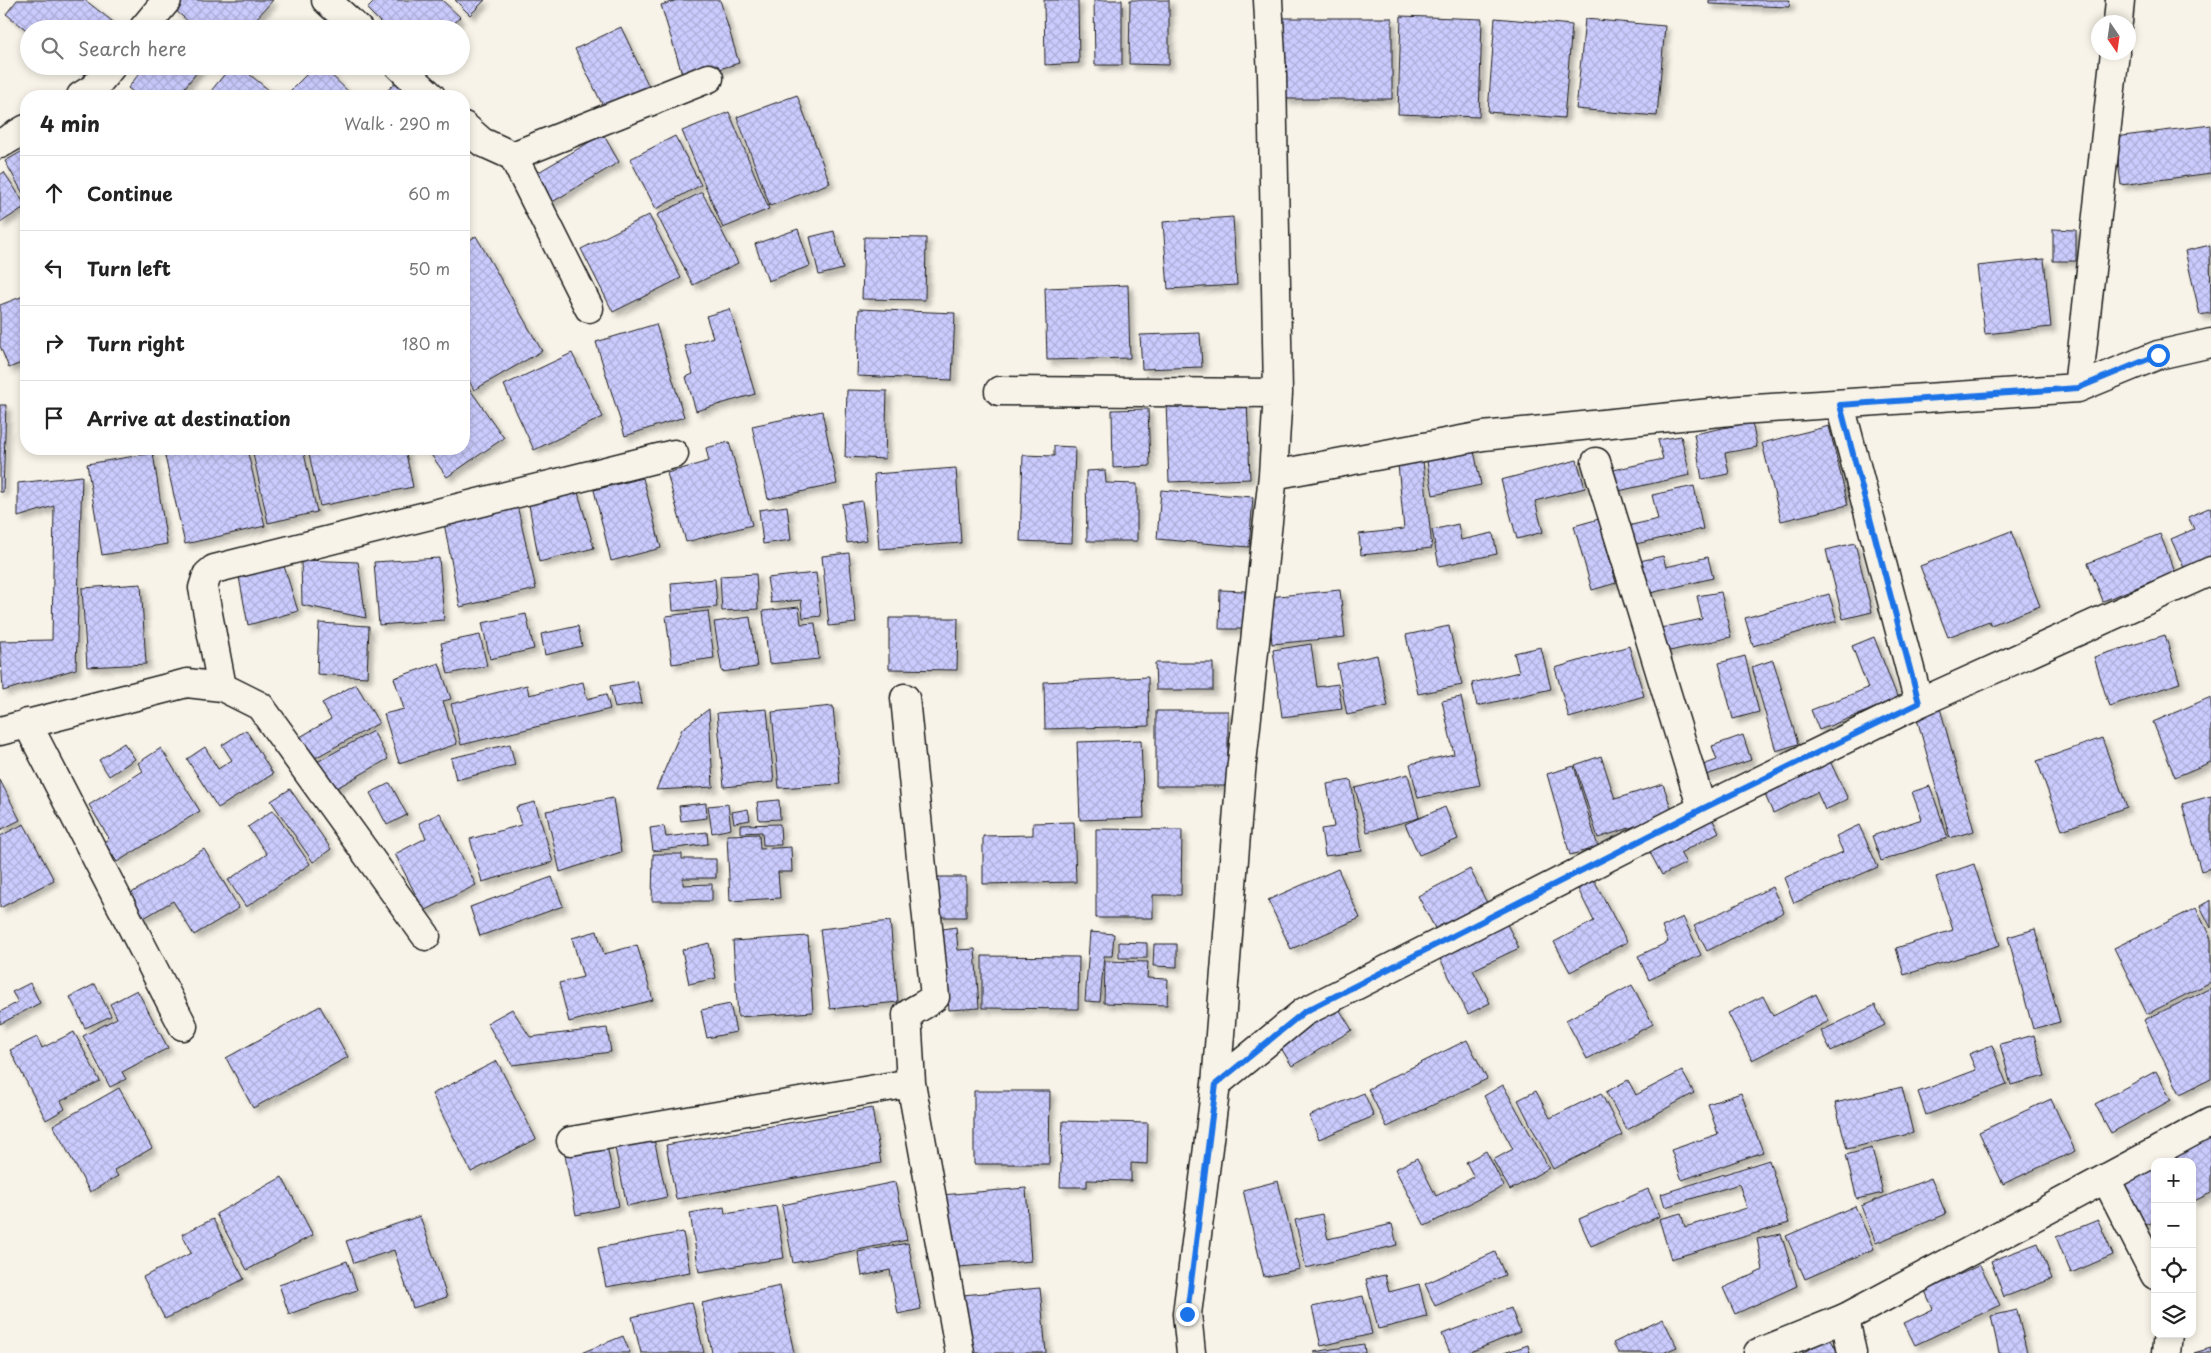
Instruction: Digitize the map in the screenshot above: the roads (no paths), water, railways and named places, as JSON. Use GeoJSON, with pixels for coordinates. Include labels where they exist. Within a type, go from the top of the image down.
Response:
{"type":"FeatureCollection","features":[{"type":"Feature","properties":{"kind":"street"},"geometry":{"type":"LineString","coordinates":[[150,20],[167,0]]}},
{"type":"Feature","properties":{"kind":"street"},"geometry":{"type":"LineString","coordinates":[[326,0],[348,20]]}},
{"type":"Feature","properties":{"kind":"street"},"geometry":{"type":"LineString","coordinates":[[1191,1353],[1187,1314],[1216,1084],[1241,772],[1273,475],[1278,393],[1272,75],[1268,0]]}},
{"type":"Feature","properties":{"kind":"street"},"geometry":{"type":"LineString","coordinates":[[2119,15],[2120,0]]}},
{"type":"Feature","properties":{"kind":"street"},"geometry":{"type":"LineString","coordinates":[[2078,388],[2114,60]]}},
{"type":"Feature","properties":{"kind":"street"},"geometry":{"type":"LineString","coordinates":[[91,90],[105,75]]}},
{"type":"Feature","properties":{"kind":"street"},"geometry":{"type":"LineString","coordinates":[[408,75],[424,90]]}},
{"type":"Feature","properties":{"kind":"street"},"geometry":{"type":"LineString","coordinates":[[513,156],[709,78]]}},
{"type":"Feature","properties":{"kind":"street"},"geometry":{"type":"LineString","coordinates":[[470,131],[482,142],[513,156],[589,308]]}},
{"type":"Feature","properties":{"kind":"street"},"geometry":{"type":"LineString","coordinates":[[0,144],[20,132]]}},
{"type":"Feature","properties":{"kind":"street"},"geometry":{"type":"LineString","coordinates":[[1273,475],[1483,436],[1740,410],[1840,405],[2078,388],[2158,355],[2211,343]]}},
{"type":"Feature","properties":{"kind":"street"},"geometry":{"type":"LineString","coordinates":[[999,390],[1278,393]]}},
{"type":"Feature","properties":{"kind":"street"},"geometry":{"type":"LineString","coordinates":[[1840,405],[1919,703]]}},
{"type":"Feature","properties":{"kind":"street"},"geometry":{"type":"LineString","coordinates":[[222,687],[204,588],[207,576],[214,569],[674,454]]}},
{"type":"Feature","properties":{"kind":"street"},"geometry":{"type":"LineString","coordinates":[[1596,462],[1702,809]]}},
{"type":"Feature","properties":{"kind":"street"},"geometry":{"type":"LineString","coordinates":[[1216,1084],[1304,1012],[1702,809],[1919,703],[2211,571]]}},
{"type":"Feature","properties":{"kind":"street"},"geometry":{"type":"LineString","coordinates":[[0,731],[187,683],[222,687],[260,706],[426,936]]}},
{"type":"Feature","properties":{"kind":"street"},"geometry":{"type":"LineString","coordinates":[[905,698],[935,997],[926,1005],[916,1008],[907,1015],[911,1083],[960,1353]]}},
{"type":"Feature","properties":{"kind":"street"},"geometry":{"type":"LineString","coordinates":[[27,723],[184,1026]]}},
{"type":"Feature","properties":{"kind":"street"},"geometry":{"type":"LineString","coordinates":[[571,1141],[911,1083]]}},
{"type":"Feature","properties":{"kind":"street"},"geometry":{"type":"LineString","coordinates":[[1758,1353],[1846,1318],[2211,1122]]}},
{"type":"Feature","properties":{"kind":"street"},"geometry":{"type":"LineString","coordinates":[[2106,1178],[2151,1267]]}},
{"type":"Feature","properties":{"kind":"street"},"geometry":{"type":"LineString","coordinates":[[1846,1318],[1852,1353]]}},
{"type":"Feature","properties":{"kind":"street"},"geometry":{"type":"LineString","coordinates":[[2166,1353],[2168,1338]]}}]}
